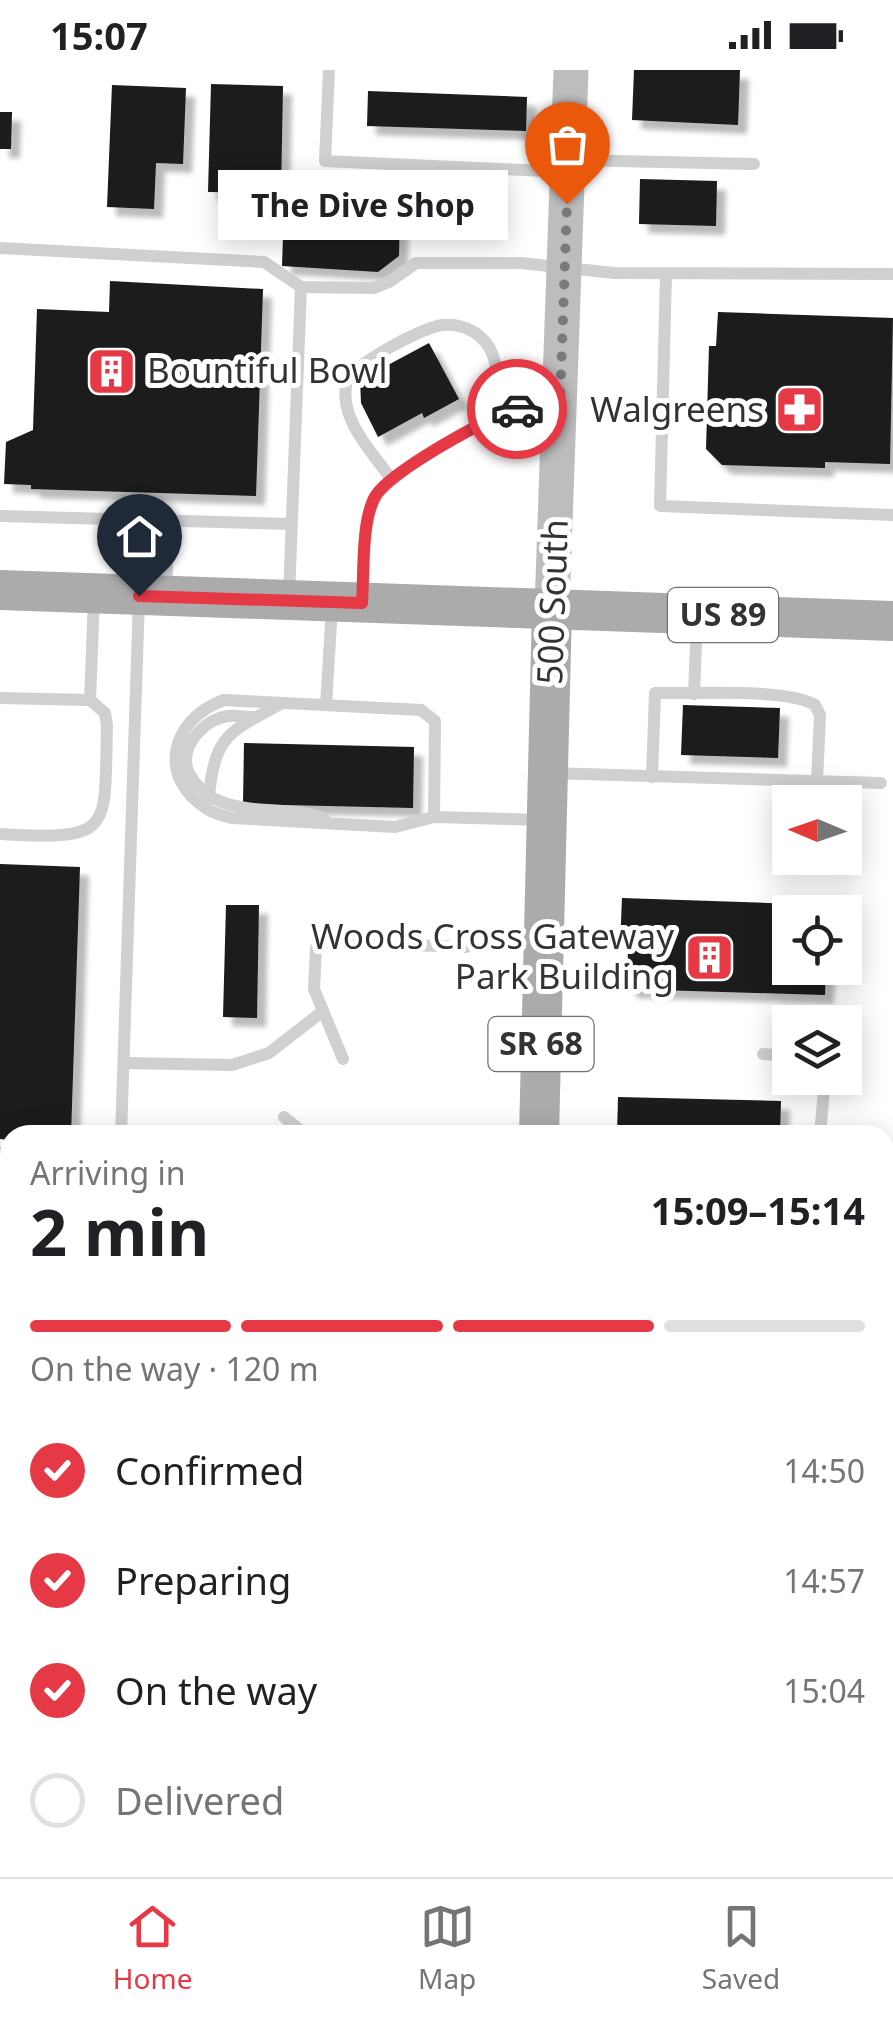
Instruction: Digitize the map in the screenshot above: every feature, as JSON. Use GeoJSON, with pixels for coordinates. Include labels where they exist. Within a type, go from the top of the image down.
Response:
{"type":"FeatureCollection","features":[{"type":"Feature","properties":{"kind":"main road","name":"500 South"},"geometry":{"type":"LineString","coordinates":[[539,1125],[571,70]]}},
{"type":"Feature","properties":{"kind":"main road","name":"US 89"},"geometry":{"type":"LineString","coordinates":[[0,590],[893,621]]}},
{"type":"Feature","properties":{"kind":"lane"},"geometry":{"type":"LineString","coordinates":[[329,70],[325,161],[568,166],[754,164]]}},
{"type":"Feature","properties":{"kind":"lane"},"geometry":{"type":"LineString","coordinates":[[0,248],[264,262],[302,287],[374,288],[416,263],[522,263],[666,274],[893,274]]}},
{"type":"Feature","properties":{"kind":"lane"},"geometry":{"type":"LineString","coordinates":[[666,274],[660,506],[893,515]]}},
{"type":"Feature","properties":{"kind":"lane"},"geometry":{"type":"LineString","coordinates":[[289,602],[302,287]]}},
{"type":"Feature","properties":{"kind":"lane"},"geometry":{"type":"LineString","coordinates":[[392,480],[347,413],[346,384],[356,367],[428,329],[451,325],[471,330],[489,347],[494,358],[499,415]]}},
{"type":"Feature","properties":{"kind":"lane"},"geometry":{"type":"LineString","coordinates":[[326,704],[376,494],[434,451],[499,415],[560,403]]}},
{"type":"Feature","properties":{"kind":"lane"},"geometry":{"type":"LineString","coordinates":[[0,516],[291,524]]}},
{"type":"Feature","properties":{"kind":"lane"},"geometry":{"type":"LineString","coordinates":[[121,1125],[152,597],[169,521]]}},
{"type":"Feature","properties":{"kind":"lane"},"geometry":{"type":"LineString","coordinates":[[90,700],[94,594]]}},
{"type":"Feature","properties":{"kind":"lane"},"geometry":{"type":"LineString","coordinates":[[694,694],[697,614]]}},
{"type":"Feature","properties":{"kind":"lane"},"geometry":{"type":"LineString","coordinates":[[652,776],[655,693],[798,697],[815,705],[820,715],[817,781]]}},
{"type":"Feature","properties":{"kind":"lane"},"geometry":{"type":"LineString","coordinates":[[0,698],[90,700],[105,713],[107,725],[104,811],[96,824],[79,835],[0,834]]}},
{"type":"Feature","properties":{"kind":"lane"},"geometry":{"type":"LineString","coordinates":[[434,816],[435,720],[421,710],[224,700],[204,707],[181,729],[176,748],[177,769],[186,789],[208,810],[232,818],[396,828],[434,816],[546,820]]}},
{"type":"Feature","properties":{"kind":"lane"},"geometry":{"type":"LineString","coordinates":[[209,796],[212,762],[224,742],[238,727],[282,702]]}},
{"type":"Feature","properties":{"kind":"lane"},"geometry":{"type":"LineString","coordinates":[[255,718],[226,716],[203,727],[192,740],[186,762],[193,780],[209,796],[233,808],[304,812],[344,824]]}},
{"type":"Feature","properties":{"kind":"lane"},"geometry":{"type":"LineString","coordinates":[[548,773],[881,783]]}},
{"type":"Feature","properties":{"kind":"lane"},"geometry":{"type":"LineString","coordinates":[[343,1059],[314,989],[316,948],[327,942],[466,947]]}},
{"type":"Feature","properties":{"kind":"lane"},"geometry":{"type":"LineString","coordinates":[[124,1063],[232,1066],[269,1053],[324,1011]]}},
{"type":"Feature","properties":{"kind":"lane"},"geometry":{"type":"LineString","coordinates":[[763,1054],[772,1055]]}},
{"type":"Feature","properties":{"kind":"lane"},"geometry":{"type":"LineString","coordinates":[[821,1125],[824,1095]]}},
{"type":"Feature","properties":{"kind":"lane"},"geometry":{"type":"LineString","coordinates":[[284,1118],[293,1125]]}},
{"type":"Feature","properties":{"kind":"building"},"geometry":{"type":"Polygon","coordinates":[[[634,70],[740,70],[738,125],[632,120],[634,70]]]}},
{"type":"Feature","properties":{"kind":"building"},"geometry":{"type":"Polygon","coordinates":[[[211,84],[283,86],[281,193],[208,192],[211,84]]]}},
{"type":"Feature","properties":{"kind":"building"},"geometry":{"type":"Polygon","coordinates":[[[112,85],[186,88],[183,164],[156,163],[154,209],[107,207],[112,85]]]}},
{"type":"Feature","properties":{"kind":"building"},"geometry":{"type":"Polygon","coordinates":[[[368,91],[527,97],[526,131],[367,126],[368,91]]]}},
{"type":"Feature","properties":{"kind":"building"},"geometry":{"type":"Polygon","coordinates":[[[0,112],[12,112],[11,149],[0,149],[0,112]]]}},
{"type":"Feature","properties":{"kind":"building"},"geometry":{"type":"Polygon","coordinates":[[[640,179],[717,181],[716,226],[639,224],[640,179]]]}},
{"type":"Feature","properties":{"kind":"building"},"geometry":{"type":"Polygon","coordinates":[[[284,207],[400,211],[399,256],[378,272],[282,266],[284,207]]]}},
{"type":"Feature","properties":{"kind":"building","name":"Bountiful Bowl"},"geometry":{"type":"Polygon","coordinates":[[[110,281],[263,289],[256,496],[31,489],[31,485],[4,484],[6,442],[33,430],[37,309],[109,312],[110,281]]]}},
{"type":"Feature","properties":{"kind":"building","name":"Walgreens"},"geometry":{"type":"Polygon","coordinates":[[[718,312],[893,318],[890,464],[825,462],[825,468],[722,465],[706,449],[709,346],[716,346],[718,312]]]}},
{"type":"Feature","properties":{"kind":"building"},"geometry":{"type":"Polygon","coordinates":[[[429,343],[459,399],[424,418],[422,413],[378,437],[361,403],[360,380],[429,343]]]}},
{"type":"Feature","properties":{"kind":"building"},"geometry":{"type":"Polygon","coordinates":[[[683,705],[780,708],[778,758],[681,755],[683,705]]]}},
{"type":"Feature","properties":{"kind":"building"},"geometry":{"type":"Polygon","coordinates":[[[244,743],[414,747],[413,808],[243,804],[244,743]]]}},
{"type":"Feature","properties":{"kind":"building"},"geometry":{"type":"Polygon","coordinates":[[[0,864],[80,867],[71,1125],[0,1125],[0,864]]]}},
{"type":"Feature","properties":{"kind":"building","name":"Woods Cross Gateway Park Building"},"geometry":{"type":"Polygon","coordinates":[[[622,898],[772,903],[772,985],[825,985],[825,995],[627,989],[628,946],[620,946],[622,898]]]}},
{"type":"Feature","properties":{"kind":"building"},"geometry":{"type":"Polygon","coordinates":[[[226,905],[259,905],[257,1018],[223,1017],[226,905]]]}},
{"type":"Feature","properties":{"kind":"building"},"geometry":{"type":"Polygon","coordinates":[[[618,1097],[781,1101],[780,1125],[617,1125],[618,1097]]]}},
{"type":"Feature","properties":{"kind":"way so far"},"geometry":{"type":"LineString","coordinates":[[517,409],[560,403],[567,204]]}},
{"type":"Feature","properties":{"kind":"place","name":"The Dive Shop"},"geometry":{"type":"Point","coordinates":[567,204]}},
{"type":"Feature","properties":{"kind":"place","name":"Bountiful Bowl"},"geometry":{"type":"Point","coordinates":[112,371]}},
{"type":"Feature","properties":{"kind":"place","name":"Walgreens"},"geometry":{"type":"Point","coordinates":[799,410]}},
{"type":"Feature","properties":{"kind":"place","name":"Woods Cross Gateway Park Building"},"geometry":{"type":"Point","coordinates":[709,957]}},
{"type":"Feature","properties":{"kind":"route"},"geometry":{"type":"LineString","coordinates":[[139,596],[362,603],[369,515],[376,494],[434,451],[517,409]]}}]}
